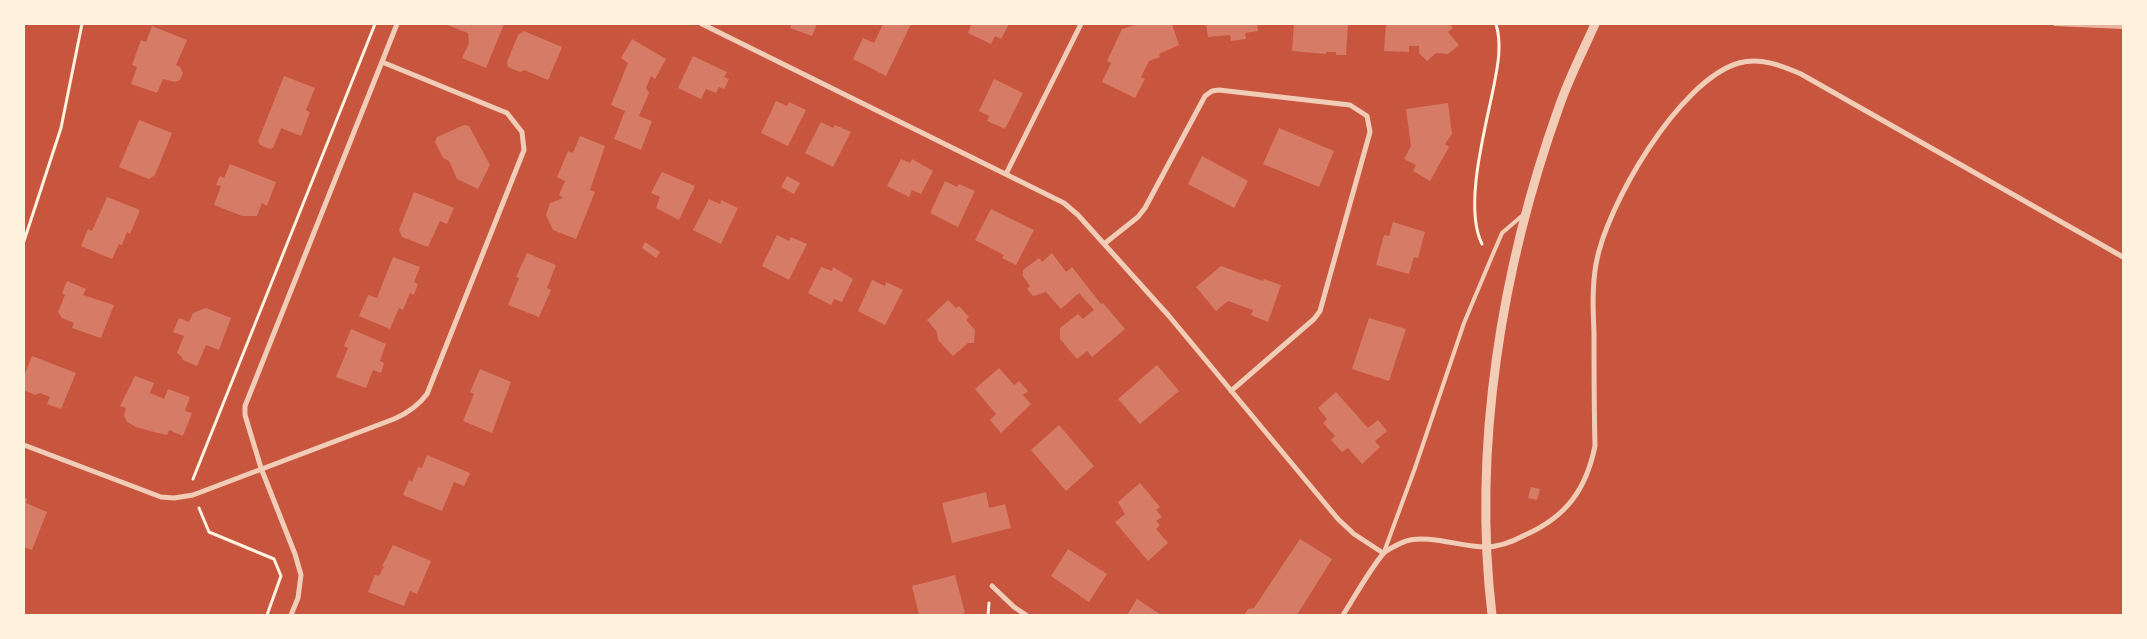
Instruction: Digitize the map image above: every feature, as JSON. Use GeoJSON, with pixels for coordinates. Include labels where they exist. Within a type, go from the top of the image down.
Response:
{"type":"FeatureCollection","features":[{"type":"Feature","properties":{"kind":"street"},"geometry":{"type":"LineString","coordinates":[[291,615],[298,598],[301,575],[261,468],[245,415],[245,406],[397,24]]}},
{"type":"Feature","properties":{"kind":"street"},"geometry":{"type":"LineString","coordinates":[[702,24],[1064,203],[1078,215],[1169,316],[1338,519],[1354,534],[1383,553]]}},
{"type":"Feature","properties":{"kind":"street"},"geometry":{"type":"LineString","coordinates":[[1006,174],[1081,24]]}},
{"type":"Feature","properties":{"kind":"street"},"geometry":{"type":"LineString","coordinates":[[1492,615],[1488,586],[1487,473],[1492,404],[1509,283],[1525,214],[1560,105],[1596,24]]}},
{"type":"Feature","properties":{"kind":"street"},"geometry":{"type":"LineString","coordinates":[[1343,615],[1383,553],[1406,541],[1417,540],[1488,547],[1514,540],[1539,529],[1571,503],[1584,483],[1591,465],[1595,446],[1593,289],[1595,266],[1604,234],[1618,201],[1630,180],[1668,123],[1698,89],[1712,77],[1739,63],[1758,61],[1777,63],[1801,74],[2123,257]]}},
{"type":"Feature","properties":{"kind":"street"},"geometry":{"type":"LineString","coordinates":[[24,445],[161,497],[174,498],[194,495],[394,419],[408,413],[419,405],[428,394],[524,150],[522,132],[507,113],[382,62]]}},
{"type":"Feature","properties":{"kind":"street"},"geometry":{"type":"LineString","coordinates":[[1104,244],[1138,217],[1145,208],[1205,96],[1212,91],[1219,90],[1350,105],[1367,116],[1370,132],[1320,311],[1314,319],[1231,391]]}},
{"type":"Feature","properties":{"kind":"street"},"geometry":{"type":"LineString","coordinates":[[992,586],[1014,608],[1026,615]]}},
{"type":"Feature","properties":{"kind":"lane"},"geometry":{"type":"LineString","coordinates":[[1383,553],[1415,468],[1464,323],[1502,233],[1525,214]]}},
{"type":"Feature","properties":{"kind":"path"},"geometry":{"type":"LineString","coordinates":[[24,241],[61,128],[82,24]]}},
{"type":"Feature","properties":{"kind":"path"},"geometry":{"type":"LineString","coordinates":[[1490,261],[1478,236],[1474,196],[1498,65],[1498,32],[1496,24]]}},
{"type":"Feature","properties":{"kind":"building"},"geometry":{"type":"Polygon","coordinates":[[[445,24],[504,24],[486,68],[462,58],[469,43],[468,33],[445,24]]]}},
{"type":"Feature","properties":{"kind":"building"},"geometry":{"type":"Polygon","coordinates":[[[792,24],[817,24],[812,36],[790,28],[792,24]]]}},
{"type":"Feature","properties":{"kind":"building"},"geometry":{"type":"Polygon","coordinates":[[[883,24],[911,24],[886,76],[853,59],[863,38],[874,43],[883,24]]]}},
{"type":"Feature","properties":{"kind":"building"},"geometry":{"type":"Polygon","coordinates":[[[968,24],[1009,24],[1001,39],[995,36],[991,44],[968,33],[971,25],[968,24]]]}},
{"type":"Feature","properties":{"kind":"building"},"geometry":{"type":"Polygon","coordinates":[[[1138,24],[1172,24],[1179,45],[1159,54],[1160,57],[1149,61],[1141,77],[1145,79],[1135,98],[1102,82],[1111,63],[1107,61],[1122,29],[1138,24]]]}},
{"type":"Feature","properties":{"kind":"building"},"geometry":{"type":"Polygon","coordinates":[[[1206,24],[1257,24],[1258,31],[1245,33],[1246,39],[1231,41],[1230,35],[1208,37],[1206,24]]]}},
{"type":"Feature","properties":{"kind":"building"},"geometry":{"type":"Polygon","coordinates":[[[1294,24],[1348,24],[1346,55],[1336,55],[1336,52],[1326,52],[1326,54],[1292,51],[1294,24]]]}},
{"type":"Feature","properties":{"kind":"building"},"geometry":{"type":"Polygon","coordinates":[[[1386,24],[1449,24],[1453,28],[1448,32],[1459,45],[1448,54],[1436,53],[1427,61],[1419,53],[1419,46],[1409,46],[1409,52],[1384,51],[1386,24]]]}},
{"type":"Feature","properties":{"kind":"building"},"geometry":{"type":"Polygon","coordinates":[[[152,26],[187,40],[176,65],[180,67],[183,73],[180,80],[175,82],[163,79],[157,93],[131,84],[137,67],[132,65],[141,40],[146,42],[152,26]]]}},
{"type":"Feature","properties":{"kind":"building"},"geometry":{"type":"Polygon","coordinates":[[[524,31],[562,47],[548,80],[524,70],[520,72],[508,67],[507,62],[518,35],[524,31]]]}},
{"type":"Feature","properties":{"kind":"building"},"geometry":{"type":"Polygon","coordinates":[[[632,39],[666,59],[655,79],[651,76],[646,88],[649,93],[639,116],[652,121],[641,150],[614,139],[625,111],[611,105],[628,63],[621,58],[632,39]]]}},
{"type":"Feature","properties":{"kind":"building"},"geometry":{"type":"Polygon","coordinates":[[[693,56],[727,72],[724,77],[729,79],[724,89],[719,87],[716,93],[706,89],[701,99],[678,88],[693,56]]]}},
{"type":"Feature","properties":{"kind":"building"},"geometry":{"type":"Polygon","coordinates":[[[284,76],[315,88],[306,110],[310,112],[301,136],[281,128],[273,148],[270,149],[260,145],[258,141],[284,76]]]}},
{"type":"Feature","properties":{"kind":"building"},"geometry":{"type":"Polygon","coordinates":[[[994,79],[1023,93],[1005,129],[987,121],[989,116],[979,111],[994,79]]]}},
{"type":"Feature","properties":{"kind":"building"},"geometry":{"type":"Polygon","coordinates":[[[776,101],[787,106],[789,102],[806,110],[788,146],[761,133],[776,101]]]}},
{"type":"Feature","properties":{"kind":"building"},"geometry":{"type":"Polygon","coordinates":[[[1448,103],[1452,134],[1445,144],[1449,147],[1430,181],[1413,171],[1416,165],[1404,159],[1411,146],[1406,109],[1448,103]]]}},
{"type":"Feature","properties":{"kind":"building"},"geometry":{"type":"Polygon","coordinates":[[[139,120],[172,133],[155,175],[149,179],[119,167],[139,120]]]}},
{"type":"Feature","properties":{"kind":"building"},"geometry":{"type":"Polygon","coordinates":[[[821,122],[833,128],[835,125],[851,132],[833,167],[805,153],[821,122]]]}},
{"type":"Feature","properties":{"kind":"building"},"geometry":{"type":"Polygon","coordinates":[[[464,125],[469,126],[490,165],[478,189],[457,179],[449,161],[443,158],[435,142],[437,137],[464,125]]]}},
{"type":"Feature","properties":{"kind":"building"},"geometry":{"type":"Polygon","coordinates":[[[1279,128],[1334,151],[1319,187],[1263,164],[1279,128]]]}},
{"type":"Feature","properties":{"kind":"building"},"geometry":{"type":"Polygon","coordinates":[[[580,136],[605,146],[590,190],[595,192],[576,239],[553,230],[546,215],[550,203],[563,198],[559,195],[565,181],[557,177],[568,151],[573,153],[580,136]]]}},
{"type":"Feature","properties":{"kind":"building"},"geometry":{"type":"Polygon","coordinates":[[[1202,156],[1248,181],[1234,208],[1188,184],[1202,156]]]}},
{"type":"Feature","properties":{"kind":"building"},"geometry":{"type":"Polygon","coordinates":[[[901,159],[910,163],[912,159],[933,171],[921,194],[912,190],[909,197],[887,186],[901,159]]]}},
{"type":"Feature","properties":{"kind":"building"},"geometry":{"type":"Polygon","coordinates":[[[230,164],[276,182],[267,206],[262,203],[257,216],[242,216],[214,205],[221,186],[216,185],[220,176],[224,178],[230,164]]]}},
{"type":"Feature","properties":{"kind":"building"},"geometry":{"type":"Polygon","coordinates":[[[662,172],[695,186],[679,220],[656,208],[660,197],[651,193],[662,172]]]}},
{"type":"Feature","properties":{"kind":"building"},"geometry":{"type":"Polygon","coordinates":[[[787,176],[800,183],[794,194],[781,187],[787,176]]]}},
{"type":"Feature","properties":{"kind":"building"},"geometry":{"type":"Polygon","coordinates":[[[945,181],[957,187],[959,184],[975,191],[958,227],[930,213],[945,181]]]}},
{"type":"Feature","properties":{"kind":"building"},"geometry":{"type":"Polygon","coordinates":[[[414,192],[454,208],[447,224],[440,221],[428,247],[402,237],[399,230],[414,192]]]}},
{"type":"Feature","properties":{"kind":"building"},"geometry":{"type":"Polygon","coordinates":[[[107,197],[140,210],[130,234],[127,232],[122,245],[119,244],[112,259],[81,246],[88,229],[92,231],[107,197]]]}},
{"type":"Feature","properties":{"kind":"building"},"geometry":{"type":"Polygon","coordinates":[[[709,199],[720,204],[721,200],[738,208],[721,244],[693,230],[709,199]]]}},
{"type":"Feature","properties":{"kind":"building"},"geometry":{"type":"Polygon","coordinates":[[[991,209],[1034,230],[1016,265],[1002,258],[1004,255],[975,240],[991,209]]]}},
{"type":"Feature","properties":{"kind":"building"},"geometry":{"type":"Polygon","coordinates":[[[1393,222],[1425,232],[1418,258],[1414,257],[1409,274],[1376,265],[1384,235],[1389,236],[1393,222]]]}},
{"type":"Feature","properties":{"kind":"building"},"geometry":{"type":"Polygon","coordinates":[[[777,235],[789,241],[791,237],[807,244],[789,280],[762,266],[777,235]]]}},
{"type":"Feature","properties":{"kind":"building"},"geometry":{"type":"Polygon","coordinates":[[[645,242],[660,252],[656,258],[642,248],[645,242]]]}},
{"type":"Feature","properties":{"kind":"building"},"geometry":{"type":"Polygon","coordinates":[[[527,253],[556,265],[547,288],[551,290],[539,317],[508,305],[519,278],[516,277],[527,253]]]}},
{"type":"Feature","properties":{"kind":"building"},"geometry":{"type":"Polygon","coordinates":[[[1052,253],[1066,272],[1072,267],[1101,304],[1103,303],[1125,329],[1092,357],[1087,351],[1077,359],[1060,339],[1060,328],[1078,314],[1083,319],[1094,310],[1079,293],[1061,309],[1046,292],[1033,296],[1027,289],[1030,286],[1023,276],[1023,270],[1039,258],[1042,262],[1052,253]]]}},
{"type":"Feature","properties":{"kind":"building"},"geometry":{"type":"Polygon","coordinates":[[[393,257],[420,267],[414,282],[418,284],[414,295],[410,293],[403,310],[399,308],[390,329],[359,316],[368,295],[377,298],[393,257]]]}},
{"type":"Feature","properties":{"kind":"building"},"geometry":{"type":"Polygon","coordinates":[[[1221,266],[1263,281],[1264,279],[1281,285],[1268,322],[1251,315],[1253,310],[1228,301],[1216,311],[1196,287],[1221,266]]]}},
{"type":"Feature","properties":{"kind":"building"},"geometry":{"type":"Polygon","coordinates":[[[821,267],[832,271],[833,267],[853,279],[842,302],[834,299],[831,305],[808,293],[821,267]]]}},
{"type":"Feature","properties":{"kind":"building"},"geometry":{"type":"Polygon","coordinates":[[[872,280],[885,286],[886,282],[903,290],[885,325],[858,311],[872,280]]]}},
{"type":"Feature","properties":{"kind":"building"},"geometry":{"type":"Polygon","coordinates":[[[67,281],[86,289],[83,295],[114,305],[101,338],[72,328],[74,323],[62,318],[58,312],[65,295],[62,293],[67,281]]]}},
{"type":"Feature","properties":{"kind":"building"},"geometry":{"type":"Polygon","coordinates":[[[948,300],[956,308],[959,306],[969,317],[966,320],[975,330],[974,343],[968,343],[953,356],[938,340],[937,332],[927,320],[948,300]]]}},
{"type":"Feature","properties":{"kind":"building"},"geometry":{"type":"Polygon","coordinates":[[[206,308],[231,318],[219,350],[206,345],[197,366],[183,360],[177,353],[184,336],[173,332],[179,318],[189,322],[193,313],[206,308]]]}},
{"type":"Feature","properties":{"kind":"building"},"geometry":{"type":"Polygon","coordinates":[[[1369,318],[1406,329],[1389,381],[1352,369],[1369,318]]]}},
{"type":"Feature","properties":{"kind":"building"},"geometry":{"type":"Polygon","coordinates":[[[351,329],[386,344],[380,361],[384,363],[381,373],[373,370],[366,388],[336,377],[348,348],[344,346],[351,329]]]}},
{"type":"Feature","properties":{"kind":"building"},"geometry":{"type":"Polygon","coordinates":[[[32,356],[76,373],[61,409],[47,404],[50,397],[40,393],[35,395],[24,390],[24,376],[32,356]]]}},
{"type":"Feature","properties":{"kind":"building"},"geometry":{"type":"Polygon","coordinates":[[[1157,365],[1179,391],[1140,424],[1118,399],[1157,365]]]}},
{"type":"Feature","properties":{"kind":"building"},"geometry":{"type":"Polygon","coordinates":[[[999,368],[1014,385],[1019,381],[1028,391],[1023,395],[1031,404],[1001,433],[990,420],[996,414],[975,389],[999,368]]]}},
{"type":"Feature","properties":{"kind":"building"},"geometry":{"type":"Polygon","coordinates":[[[480,369],[511,382],[492,433],[463,421],[474,394],[470,392],[480,369]]]}},
{"type":"Feature","properties":{"kind":"building"},"geometry":{"type":"Polygon","coordinates":[[[135,376],[154,383],[150,393],[164,399],[168,389],[190,397],[185,411],[192,413],[183,436],[169,430],[167,435],[154,432],[136,427],[127,422],[124,416],[126,408],[120,406],[135,376]]]}},
{"type":"Feature","properties":{"kind":"building"},"geometry":{"type":"Polygon","coordinates":[[[1336,392],[1368,428],[1378,420],[1387,431],[1375,441],[1380,447],[1362,464],[1348,448],[1342,452],[1331,440],[1335,436],[1323,423],[1327,419],[1318,408],[1336,392]]]}},
{"type":"Feature","properties":{"kind":"building"},"geometry":{"type":"Polygon","coordinates":[[[1059,425],[1094,466],[1066,491],[1031,450],[1059,425]]]}},
{"type":"Feature","properties":{"kind":"building"},"geometry":{"type":"Polygon","coordinates":[[[427,455],[470,473],[464,486],[454,482],[442,511],[403,495],[409,480],[412,482],[418,467],[422,468],[427,455]]]}},
{"type":"Feature","properties":{"kind":"building"},"geometry":{"type":"Polygon","coordinates":[[[1140,483],[1160,507],[1156,510],[1162,517],[1156,521],[1160,525],[1156,529],[1168,543],[1148,561],[1115,522],[1125,514],[1118,502],[1140,483]]]}},
{"type":"Feature","properties":{"kind":"building"},"geometry":{"type":"Polygon","coordinates":[[[1531,487],[1540,489],[1537,500],[1528,498],[1531,487]]]}},
{"type":"Feature","properties":{"kind":"building"},"geometry":{"type":"Polygon","coordinates":[[[986,492],[989,508],[1005,504],[1011,528],[952,543],[942,503],[986,492]]]}},
{"type":"Feature","properties":{"kind":"building"},"geometry":{"type":"Polygon","coordinates":[[[24,497],[27,499],[26,503],[47,512],[32,550],[24,547],[24,497]]]}},
{"type":"Feature","properties":{"kind":"building"},"geometry":{"type":"Polygon","coordinates":[[[1300,539],[1332,559],[1297,615],[1244,615],[1248,609],[1254,608],[1300,539]]]}},
{"type":"Feature","properties":{"kind":"building"},"geometry":{"type":"Polygon","coordinates":[[[393,545],[431,561],[417,594],[410,591],[404,606],[368,592],[375,575],[379,576],[393,545]]]}},
{"type":"Feature","properties":{"kind":"building"},"geometry":{"type":"Polygon","coordinates":[[[1068,549],[1107,574],[1089,602],[1051,576],[1068,549]]]}},
{"type":"Feature","properties":{"kind":"building"},"geometry":{"type":"Polygon","coordinates":[[[955,575],[965,613],[957,615],[919,615],[912,586],[955,575]]]}},
{"type":"Feature","properties":{"kind":"building"},"geometry":{"type":"Polygon","coordinates":[[[1137,599],[1161,615],[1127,615],[1137,599]]]}},
{"type":"Feature","properties":{"kind":"railway"},"geometry":{"type":"LineString","coordinates":[[2055,24],[2123,27]]}}]}
